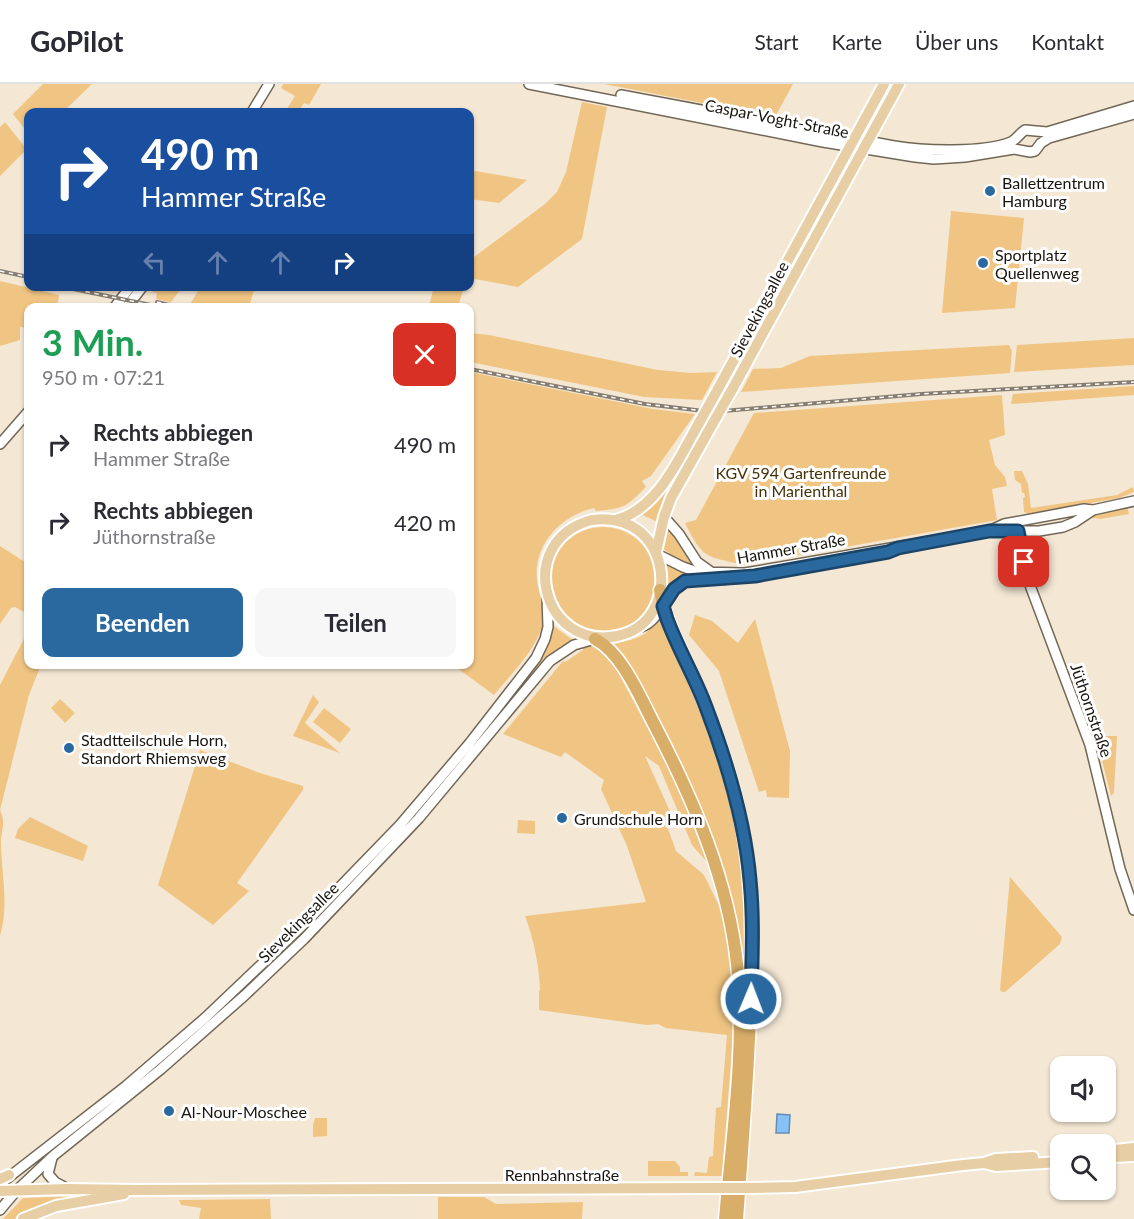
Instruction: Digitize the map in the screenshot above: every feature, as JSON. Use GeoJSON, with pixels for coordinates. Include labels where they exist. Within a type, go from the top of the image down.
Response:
{"type":"FeatureCollection","features":[{"type":"Feature","properties":{"kind":"highway"},"geometry":{"type":"LineString","coordinates":[[660,590],[669,624],[705,704],[718,741],[737,803],[749,868],[752,916],[750,1040],[736,1219]]}},
{"type":"Feature","properties":{"kind":"highway"},"geometry":{"type":"LineString","coordinates":[[595,639],[607,645],[614,653],[671,756],[716,867],[732,929],[739,984],[739,1029],[725,1219]]}},
{"type":"Feature","properties":{"kind":"main road"},"geometry":{"type":"LineString","coordinates":[[254,108],[269,84]]}},
{"type":"Feature","properties":{"kind":"main road","name":"Caspar-Voght-Straße"},"geometry":{"type":"LineString","coordinates":[[530,84],[852,143]]}},
{"type":"Feature","properties":{"kind":"main road","name":"Caspar-Voght-Straße"},"geometry":{"type":"LineString","coordinates":[[562,84],[852,143],[892,155],[934,159],[1021,149],[1025,152],[1033,152],[1049,138],[1134,114]]}},
{"type":"Feature","properties":{"kind":"main road","name":"Sievekingsallee"},"geometry":{"type":"LineString","coordinates":[[0,1184],[5,1177],[178,1048],[306,922],[410,814],[469,744],[525,674],[541,648],[549,620],[544,583],[546,563],[550,552],[561,537],[575,526],[586,522],[603,519],[615,520],[629,516],[656,493],[669,475],[884,84]]}},
{"type":"Feature","properties":{"kind":"main road","name":"Sievekingsallee"},"geometry":{"type":"LineString","coordinates":[[0,1210],[16,1191],[53,1156],[296,947],[374,867],[430,805],[550,661],[568,648],[595,639],[620,636],[640,627],[654,607],[660,590],[661,574],[656,553],[671,498],[899,84]]}},
{"type":"Feature","properties":{"kind":"main road","name":"Caspar-Voght-Straße"},"geometry":{"type":"LineString","coordinates":[[865,146],[936,150],[1003,144],[1018,138],[1025,130],[1047,132],[1134,106]]}},
{"type":"Feature","properties":{"kind":"main road"},"geometry":{"type":"LineString","coordinates":[[1037,132],[1041,143]]}},
{"type":"Feature","properties":{"kind":"main road"},"geometry":{"type":"LineString","coordinates":[[1018,138],[1021,149]]}},
{"type":"Feature","properties":{"kind":"main road"},"geometry":{"type":"LineString","coordinates":[[118,303],[127,291]]}},
{"type":"Feature","properties":{"kind":"main road"},"geometry":{"type":"LineString","coordinates":[[130,303],[139,291]]}},
{"type":"Feature","properties":{"kind":"main road"},"geometry":{"type":"LineString","coordinates":[[0,444],[24,417]]}},
{"type":"Feature","properties":{"kind":"main road","name":"Hammer Straße"},"geometry":{"type":"LineString","coordinates":[[640,627],[653,621],[674,589],[685,581],[755,576],[1017,527],[1039,531],[1070,525],[1093,510],[1134,501]]}},
{"type":"Feature","properties":{"kind":"main road"},"geometry":{"type":"LineString","coordinates":[[664,517],[679,534],[697,562],[713,573]]}},
{"type":"Feature","properties":{"kind":"main road"},"geometry":{"type":"LineString","coordinates":[[615,520],[640,532],[656,553]]}},
{"type":"Feature","properties":{"kind":"main road","name":"Jüthornstraße"},"geometry":{"type":"LineString","coordinates":[[1017,527],[1031,588],[1090,745],[1120,869],[1134,910]]}},
{"type":"Feature","properties":{"kind":"main road","name":"Hammer Straße"},"geometry":{"type":"LineString","coordinates":[[656,553],[692,570],[713,573],[745,573],[888,547],[898,548]]}},
{"type":"Feature","properties":{"kind":"main road"},"geometry":{"type":"LineString","coordinates":[[546,596],[554,611],[567,625],[595,639]]}},
{"type":"Feature","properties":{"kind":"main road"},"geometry":{"type":"LineString","coordinates":[[1116,1150],[1134,1148]]}},
{"type":"Feature","properties":{"kind":"main road"},"geometry":{"type":"LineString","coordinates":[[53,1156],[48,1174],[55,1182],[68,1189]]}},
{"type":"Feature","properties":{"kind":"main road","name":"Rennbahnstraße"},"geometry":{"type":"LineString","coordinates":[[0,1191],[795,1187],[984,1163],[996,1159],[1050,1156]]}},
{"type":"Feature","properties":{"kind":"main road"},"geometry":{"type":"LineString","coordinates":[[1116,1157],[1134,1156]]}},
{"type":"Feature","properties":{"kind":"main road","name":"Rennbahnstraße"},"geometry":{"type":"LineString","coordinates":[[984,1163],[996,1167],[1050,1162]]}},
{"type":"Feature","properties":{"kind":"main road","name":"Rennbahnstraße"},"geometry":{"type":"LineString","coordinates":[[23,1219],[56,1206],[138,1190]]}},
{"type":"Feature","properties":{"kind":"green space"},"geometry":{"type":"Polygon","coordinates":[[[43,84],[92,84],[67,108],[24,108],[24,128],[13,114],[43,84]]]}},
{"type":"Feature","properties":{"kind":"green space"},"geometry":{"type":"Polygon","coordinates":[[[283,84],[321,84],[309,105],[304,103],[301,108],[288,108],[295,96],[281,88],[283,84]]]}},
{"type":"Feature","properties":{"kind":"green space"},"geometry":{"type":"Polygon","coordinates":[[[604,84],[793,84],[775,117],[604,84]]]}},
{"type":"Feature","properties":{"kind":"green space"},"geometry":{"type":"Polygon","coordinates":[[[582,102],[607,107],[582,239],[518,287],[474,279],[474,257],[545,204],[557,192],[566,172],[582,102]]]}},
{"type":"Feature","properties":{"kind":"green space"},"geometry":{"type":"Polygon","coordinates":[[[5,122],[24,146],[24,152],[0,176],[0,127],[5,122]]]}},
{"type":"Feature","properties":{"kind":"green space"},"geometry":{"type":"Polygon","coordinates":[[[474,171],[527,180],[499,203],[474,200],[474,171]]]}},
{"type":"Feature","properties":{"kind":"green space","name":"Sportplatz Quellenweg"},"geometry":{"type":"Polygon","coordinates":[[[951,211],[1024,218],[1015,308],[942,313],[951,211]]]}},
{"type":"Feature","properties":{"kind":"green space"},"geometry":{"type":"Polygon","coordinates":[[[0,281],[24,287],[24,291],[42,291],[59,295],[58,303],[24,303],[24,328],[20,327],[20,340],[0,346],[0,281]]]}},
{"type":"Feature","properties":{"kind":"green space"},"geometry":{"type":"Polygon","coordinates":[[[179,291],[171,302],[156,299],[157,293],[152,292],[179,291]]]}},
{"type":"Feature","properties":{"kind":"green space"},"geometry":{"type":"Polygon","coordinates":[[[198,291],[254,291],[250,303],[191,303],[198,291]]]}},
{"type":"Feature","properties":{"kind":"green space"},"geometry":{"type":"Polygon","coordinates":[[[433,291],[463,291],[459,303],[430,303],[433,291]]]}},
{"type":"Feature","properties":{"kind":"green space"},"geometry":{"type":"Polygon","coordinates":[[[767,312],[658,522],[640,514],[667,487],[710,416],[708,414],[724,384],[727,384],[767,312]]]}},
{"type":"Feature","properties":{"kind":"green space"},"geometry":{"type":"Polygon","coordinates":[[[474,333],[658,370],[691,373],[717,372],[702,400],[644,397],[474,363],[474,333]]]}},
{"type":"Feature","properties":{"kind":"green space"},"geometry":{"type":"Polygon","coordinates":[[[1134,338],[1134,365],[1014,372],[1017,345],[1134,338]]]}},
{"type":"Feature","properties":{"kind":"green space"},"geometry":{"type":"Polygon","coordinates":[[[1009,345],[1012,351],[1010,373],[741,392],[753,369],[781,368],[810,356],[1009,345]]]}},
{"type":"Feature","properties":{"kind":"green space"},"geometry":{"type":"Polygon","coordinates":[[[474,373],[653,409],[695,414],[651,476],[642,481],[646,487],[633,499],[619,508],[596,511],[594,508],[581,512],[558,526],[550,536],[538,559],[538,586],[544,611],[542,627],[528,654],[494,695],[458,669],[474,669],[474,373]]]}},
{"type":"Feature","properties":{"kind":"green space"},"geometry":{"type":"Polygon","coordinates":[[[1134,386],[1134,395],[1011,404],[1013,394],[1134,386]]]}},
{"type":"Feature","properties":{"kind":"green space","name":"KGV 594 Gartenfreunde in Marienthal"},"geometry":{"type":"Polygon","coordinates":[[[1002,395],[1005,435],[989,440],[995,465],[1005,477],[1007,486],[992,489],[997,520],[744,565],[721,560],[701,550],[685,523],[696,520],[754,413],[1002,395]]]}},
{"type":"Feature","properties":{"kind":"green space"},"geometry":{"type":"Polygon","coordinates":[[[1014,471],[1022,471],[1028,484],[1031,508],[1117,495],[1133,487],[1134,492],[1119,498],[1029,514],[1024,512],[1023,498],[1025,497],[1021,484],[1015,480],[1014,471]]]}},
{"type":"Feature","properties":{"kind":"green space"},"geometry":{"type":"Polygon","coordinates":[[[1127,506],[1129,514],[1100,519],[1086,517],[1093,514],[1127,506]]]}},
{"type":"Feature","properties":{"kind":"green space"},"geometry":{"type":"Polygon","coordinates":[[[603,527],[623,531],[641,542],[652,560],[656,580],[652,600],[641,618],[623,629],[603,633],[583,629],[565,618],[554,600],[550,580],[554,560],[565,542],[583,531],[603,527]]]}},
{"type":"Feature","properties":{"kind":"green space"},"geometry":{"type":"Polygon","coordinates":[[[670,528],[695,564],[694,566],[674,557],[661,547],[663,532],[666,533],[670,528]]]}},
{"type":"Feature","properties":{"kind":"green space"},"geometry":{"type":"Polygon","coordinates":[[[0,546],[24,561],[24,612],[15,607],[11,608],[0,624],[0,546]]]}},
{"type":"Feature","properties":{"kind":"green space"},"geometry":{"type":"Polygon","coordinates":[[[663,562],[694,575],[674,582],[665,594],[663,562]]]}},
{"type":"Feature","properties":{"kind":"green space"},"geometry":{"type":"Polygon","coordinates":[[[695,615],[712,621],[738,643],[755,619],[790,751],[789,798],[767,797],[766,790],[759,792],[719,671],[689,635],[695,615]]]}},
{"type":"Feature","properties":{"kind":"green space"},"geometry":{"type":"Polygon","coordinates":[[[662,616],[704,712],[733,804],[748,897],[744,1085],[735,919],[640,691],[610,642],[640,636],[662,616]]]}},
{"type":"Feature","properties":{"kind":"green space"},"geometry":{"type":"Polygon","coordinates":[[[551,624],[574,641],[554,654],[438,792],[435,791],[509,699],[551,624]]]}},
{"type":"Feature","properties":{"kind":"green space"},"geometry":{"type":"Polygon","coordinates":[[[24,639],[24,669],[39,669],[29,695],[0,810],[0,685],[24,639]]]}},
{"type":"Feature","properties":{"kind":"green space"},"geometry":{"type":"Polygon","coordinates":[[[594,644],[606,650],[674,777],[707,862],[692,845],[659,766],[645,756],[673,818],[666,823],[676,851],[704,875],[721,910],[734,989],[733,1036],[722,1176],[694,1176],[695,1172],[707,1173],[709,1157],[713,1156],[716,1108],[721,1107],[727,1035],[666,1028],[658,1024],[647,1025],[539,1010],[540,990],[537,962],[525,916],[646,902],[627,846],[601,789],[604,780],[565,752],[561,757],[503,734],[563,661],[565,662],[583,650],[583,646],[594,644]]]}},
{"type":"Feature","properties":{"kind":"green space"},"geometry":{"type":"Polygon","coordinates":[[[313,695],[319,702],[305,723],[340,753],[293,736],[313,695]]]}},
{"type":"Feature","properties":{"kind":"green space"},"geometry":{"type":"Polygon","coordinates":[[[60,699],[75,713],[65,723],[51,708],[60,699]]]}},
{"type":"Feature","properties":{"kind":"green space"},"geometry":{"type":"Polygon","coordinates":[[[324,708],[351,729],[340,743],[313,722],[324,708]]]}},
{"type":"Feature","properties":{"kind":"green space"},"geometry":{"type":"Polygon","coordinates":[[[1117,736],[1114,793],[1111,796],[1096,737],[1117,736]]]}},
{"type":"Feature","properties":{"kind":"green space"},"geometry":{"type":"Polygon","coordinates":[[[200,750],[257,772],[303,786],[303,790],[237,883],[249,891],[213,925],[158,885],[200,750]]]}},
{"type":"Feature","properties":{"kind":"green space"},"geometry":{"type":"Polygon","coordinates":[[[0,810],[3,820],[1,846],[5,902],[0,936],[0,810]]]}},
{"type":"Feature","properties":{"kind":"green space"},"geometry":{"type":"Polygon","coordinates":[[[30,817],[88,846],[83,861],[15,838],[18,829],[30,817]]]}},
{"type":"Feature","properties":{"kind":"green space"},"geometry":{"type":"Polygon","coordinates":[[[518,820],[535,821],[535,834],[517,833],[518,820]]]}},
{"type":"Feature","properties":{"kind":"green space"},"geometry":{"type":"Polygon","coordinates":[[[366,866],[367,870],[304,934],[194,1037],[191,1034],[366,866]]]}},
{"type":"Feature","properties":{"kind":"green space"},"geometry":{"type":"Polygon","coordinates":[[[1010,877],[1062,937],[1060,944],[1005,992],[1002,992],[1000,990],[1010,877]]]}},
{"type":"Feature","properties":{"kind":"green space"},"geometry":{"type":"Polygon","coordinates":[[[315,1118],[327,1118],[327,1136],[313,1137],[315,1118]]]}},
{"type":"Feature","properties":{"kind":"green space"},"geometry":{"type":"Polygon","coordinates":[[[648,1161],[675,1161],[680,1167],[680,1172],[688,1172],[688,1176],[648,1176],[648,1161]]]}},
{"type":"Feature","properties":{"kind":"green space"},"geometry":{"type":"Polygon","coordinates":[[[76,1196],[77,1199],[14,1219],[3,1219],[23,1198],[76,1196]]]}},
{"type":"Feature","properties":{"kind":"green space"},"geometry":{"type":"Polygon","coordinates":[[[438,1197],[484,1197],[496,1204],[583,1202],[582,1219],[438,1219],[438,1197]]]}},
{"type":"Feature","properties":{"kind":"green space"},"geometry":{"type":"Polygon","coordinates":[[[270,1199],[271,1219],[199,1219],[201,1208],[181,1205],[179,1200],[270,1199]]]}},
{"type":"Feature","properties":{"kind":"water"},"geometry":{"type":"Polygon","coordinates":[[[777,1114],[790,1115],[789,1133],[776,1133],[777,1114]]]}},
{"type":"Feature","properties":{"kind":"railway"},"geometry":{"type":"LineString","coordinates":[[0,271],[24,276]]}},
{"type":"Feature","properties":{"kind":"railway"},"geometry":{"type":"LineString","coordinates":[[83,291],[141,303]]}},
{"type":"Feature","properties":{"kind":"railway"},"geometry":{"type":"LineString","coordinates":[[157,302],[161,303]]}},
{"type":"Feature","properties":{"kind":"railway"},"geometry":{"type":"LineString","coordinates":[[474,370],[645,404],[712,412],[921,394],[1134,382]]}},
{"type":"Feature","properties":{"kind":"place","name":"Ballettzentrum Hamburg"},"geometry":{"type":"Point","coordinates":[990,191]}},
{"type":"Feature","properties":{"kind":"place","name":"Sportplatz Quellenweg"},"geometry":{"type":"Point","coordinates":[983,263]}},
{"type":"Feature","properties":{"kind":"place","name":"Stadtteilschule Horn, Standort Rhiemsweg"},"geometry":{"type":"Point","coordinates":[69,748]}},
{"type":"Feature","properties":{"kind":"place","name":"Grundschule Horn"},"geometry":{"type":"Point","coordinates":[562,818]}},
{"type":"Feature","properties":{"kind":"place","name":"Al-Nour-Moschee"},"geometry":{"type":"Point","coordinates":[169,1111]}},
{"type":"Feature","properties":{"kind":"route"},"geometry":{"type":"LineString","coordinates":[[751,999],[752,894],[737,803],[705,704],[667,619],[663,606],[668,597],[676,587],[691,580],[755,576],[989,531],[1018,531],[1024,562]]}}]}
